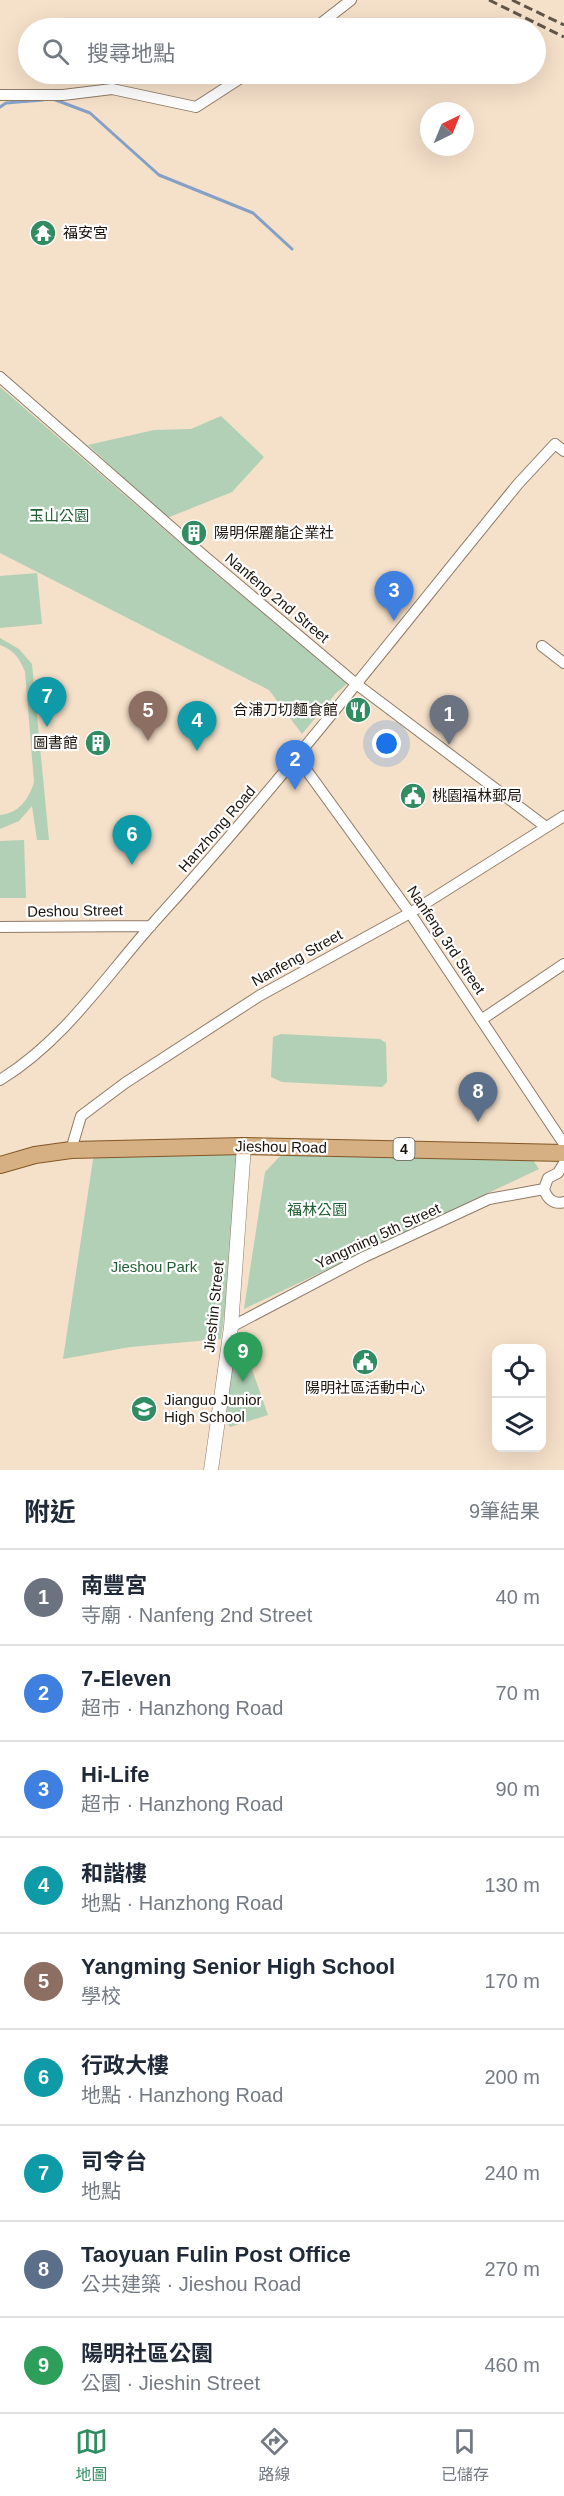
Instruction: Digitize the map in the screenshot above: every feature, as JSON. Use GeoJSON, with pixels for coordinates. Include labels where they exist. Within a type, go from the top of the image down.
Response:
{"type":"FeatureCollection","features":[{"type":"Feature","properties":{"kind":"main road","name":"Jieshou Road"},"geometry":{"type":"LineString","coordinates":[[0,1165],[35,1155],[71,1150],[244,1146],[564,1153]]}},
{"type":"Feature","properties":{"kind":"street"},"geometry":{"type":"LineString","coordinates":[[328,18],[351,0]]}},
{"type":"Feature","properties":{"kind":"street"},"geometry":{"type":"LineString","coordinates":[[0,95],[63,95],[112,89],[196,107],[232,84]]}},
{"type":"Feature","properties":{"kind":"street","name":"Nanfeng 2nd Street"},"geometry":{"type":"LineString","coordinates":[[0,377],[194,547],[355,683],[546,827]]}},
{"type":"Feature","properties":{"kind":"street","name":"Hanzhong Road"},"geometry":{"type":"LineString","coordinates":[[0,1080],[70,1023],[297,757],[518,484],[560,448]]}},
{"type":"Feature","properties":{"kind":"street"},"geometry":{"type":"LineString","coordinates":[[542,646],[564,663]]}},
{"type":"Feature","properties":{"kind":"street","name":"Nanfeng 3rd Street"},"geometry":{"type":"LineString","coordinates":[[297,757],[410,913],[564,1144]]}},
{"type":"Feature","properties":{"kind":"street","name":"Nanfeng Street"},"geometry":{"type":"LineString","coordinates":[[71,1150],[81,1116],[125,1083],[259,996],[410,913],[564,816]]}},
{"type":"Feature","properties":{"kind":"street","name":"Deshou Street"},"geometry":{"type":"LineString","coordinates":[[0,927],[151,926]]}},
{"type":"Feature","properties":{"kind":"street"},"geometry":{"type":"LineString","coordinates":[[482,1020],[564,964]]}},
{"type":"Feature","properties":{"kind":"street","name":"Jieshin Street"},"geometry":{"type":"LineString","coordinates":[[211,1470],[231,1328],[244,1146]]}},
{"type":"Feature","properties":{"kind":"street"},"geometry":{"type":"LineString","coordinates":[[562,1170],[548,1178],[544,1190],[550,1200],[555,1203],[564,1202]]}},
{"type":"Feature","properties":{"kind":"street","name":"Yangming 5th Street"},"geometry":{"type":"LineString","coordinates":[[231,1328],[364,1257],[489,1199],[544,1190]]}},
{"type":"Feature","properties":{"kind":"green space","name":"玉山公園"},"geometry":{"type":"Polygon","coordinates":[[[0,387],[211,570],[348,683],[336,693],[302,734],[269,690],[0,553],[0,387]]]}},
{"type":"Feature","properties":{"kind":"green space"},"geometry":{"type":"Polygon","coordinates":[[[221,416],[264,457],[232,492],[167,518],[88,445],[154,430],[191,429],[221,416]]]}},
{"type":"Feature","properties":{"kind":"green space"},"geometry":{"type":"Polygon","coordinates":[[[37,573],[42,624],[0,628],[0,576],[37,573]]]}},
{"type":"Feature","properties":{"kind":"green space"},"geometry":{"type":"Polygon","coordinates":[[[0,638],[19,649],[32,664],[49,840],[37,840],[32,806],[19,821],[0,829],[0,815],[18,808],[29,794],[34,782],[25,672],[16,656],[0,645],[0,638]]]}},
{"type":"Feature","properties":{"kind":"green space"},"geometry":{"type":"Polygon","coordinates":[[[24,840],[26,898],[0,898],[0,841],[24,840]]]}},
{"type":"Feature","properties":{"kind":"green space"},"geometry":{"type":"Polygon","coordinates":[[[281,1034],[380,1039],[386,1043],[387,1082],[382,1087],[282,1082],[271,1077],[273,1037],[281,1034]]]}},
{"type":"Feature","properties":{"kind":"green space","name":"Jieshou Park"},"geometry":{"type":"Polygon","coordinates":[[[246,1150],[221,1339],[130,1347],[63,1359],[94,1153],[246,1150]]]}},
{"type":"Feature","properties":{"kind":"green space","name":"福林公園"},"geometry":{"type":"Polygon","coordinates":[[[284,1152],[529,1154],[539,1169],[244,1309],[265,1172],[284,1152]]]}},
{"type":"Feature","properties":{"kind":"green space"},"geometry":{"type":"Polygon","coordinates":[[[244,1347],[268,1415],[230,1427],[225,1421],[234,1348],[244,1347]]]}},
{"type":"Feature","properties":{"kind":"waterway"},"geometry":{"type":"LineString","coordinates":[[53,99],[90,113],[159,175],[253,213],[292,249]]}},
{"type":"Feature","properties":{"kind":"waterway"},"geometry":{"type":"LineString","coordinates":[[0,107],[6,103],[43,100]]}},
{"type":"Feature","properties":{"kind":"railway"},"geometry":{"type":"LineString","coordinates":[[489,0],[525,18]]}},
{"type":"Feature","properties":{"kind":"railway"},"geometry":{"type":"LineString","coordinates":[[512,0],[564,25]]}},
{"type":"Feature","properties":{"kind":"railway"},"geometry":{"type":"LineString","coordinates":[[546,28],[564,37]]}},
{"type":"Feature","properties":{"kind":"place","name":"福安宮"},"geometry":{"type":"Point","coordinates":[43,233]}},
{"type":"Feature","properties":{"kind":"place","name":"陽明保麗龍企業社"},"geometry":{"type":"Point","coordinates":[194,533]}},
{"type":"Feature","properties":{"kind":"place","name":"Hi-Life"},"geometry":{"type":"Point","coordinates":[394,621]}},
{"type":"Feature","properties":{"kind":"place","name":"合浦刀切麵食館"},"geometry":{"type":"Point","coordinates":[358,710]}},
{"type":"Feature","properties":{"kind":"place","name":"司令台"},"geometry":{"type":"Point","coordinates":[47,727]}},
{"type":"Feature","properties":{"kind":"place","name":"Yangming Senior High School"},"geometry":{"type":"Point","coordinates":[148,741]}},
{"type":"Feature","properties":{"kind":"place","name":"圖書館"},"geometry":{"type":"Point","coordinates":[98,743]}},
{"type":"Feature","properties":{"kind":"place","name":"南豐宮"},"geometry":{"type":"Point","coordinates":[449,745]}},
{"type":"Feature","properties":{"kind":"place","name":"和諧樓"},"geometry":{"type":"Point","coordinates":[197,751]}},
{"type":"Feature","properties":{"kind":"place","name":"7-Eleven"},"geometry":{"type":"Point","coordinates":[295,790]}},
{"type":"Feature","properties":{"kind":"place","name":"桃園福林郵局"},"geometry":{"type":"Point","coordinates":[413,796]}},
{"type":"Feature","properties":{"kind":"place","name":"行政大樓"},"geometry":{"type":"Point","coordinates":[132,865]}},
{"type":"Feature","properties":{"kind":"place","name":"Taoyuan Fulin Post Office"},"geometry":{"type":"Point","coordinates":[478,1122]}},
{"type":"Feature","properties":{"kind":"place","name":"陽明社區活動中心"},"geometry":{"type":"Point","coordinates":[365,1362]}},
{"type":"Feature","properties":{"kind":"place","name":"陽明社區公園"},"geometry":{"type":"Point","coordinates":[243,1382]}},
{"type":"Feature","properties":{"kind":"place","name":"Jianguo Junior High School"},"geometry":{"type":"Point","coordinates":[144,1409]}}]}
